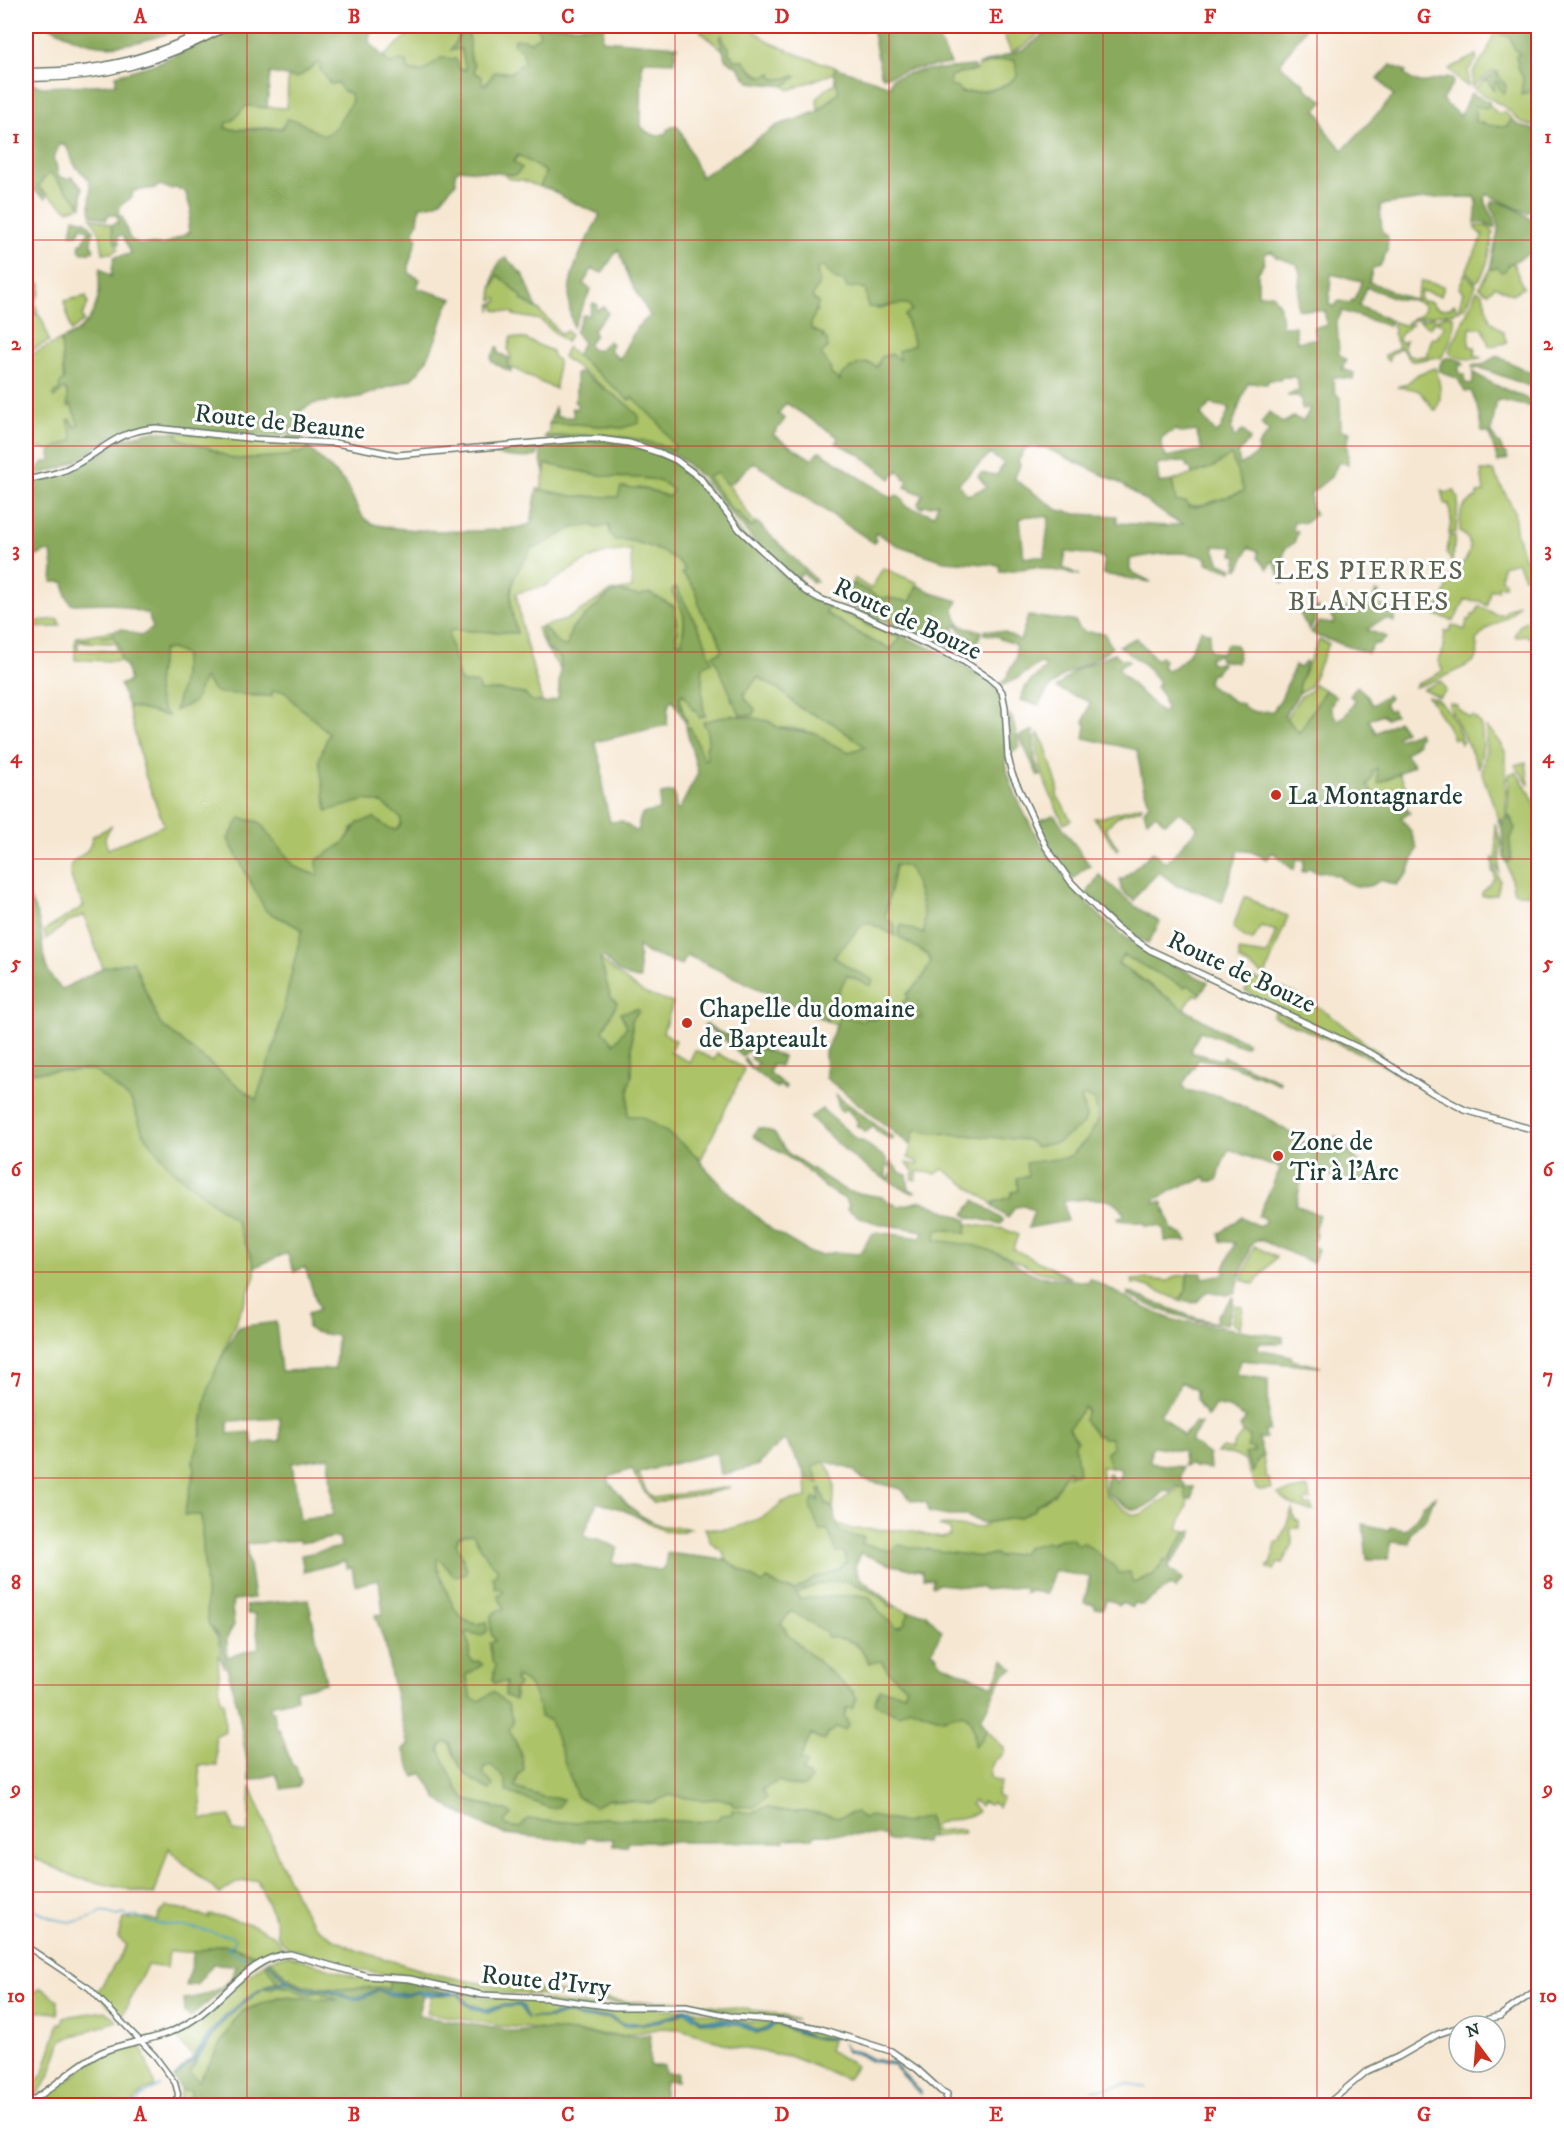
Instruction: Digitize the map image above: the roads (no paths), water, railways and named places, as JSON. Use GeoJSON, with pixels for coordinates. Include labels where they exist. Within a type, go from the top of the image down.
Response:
{"type":"FeatureCollection","features":[{"type":"Feature","properties":{"kind":"highway"},"geometry":{"type":"LineString","coordinates":[[26,72],[87,70],[126,63],[170,48],[216,26]]}},
{"type":"Feature","properties":{"kind":"highway"},"geometry":{"type":"LineString","coordinates":[[26,77],[75,76],[127,68],[172,53],[227,26]]}},
{"type":"Feature","properties":{"kind":"main road","name":"Route de Beaune"},"geometry":{"type":"LineString","coordinates":[[26,480],[67,469],[111,441],[129,433],[147,429],[176,429],[256,439],[336,443],[397,455],[541,442]]}},
{"type":"Feature","properties":{"kind":"main road","name":"Route de Bouze"},"geometry":{"type":"LineString","coordinates":[[541,442],[579,439],[617,441],[647,448],[676,460],[700,478],[740,530],[806,591],[820,599],[912,636],[963,661],[989,678],[1004,697],[1008,757],[1014,779],[1046,847],[1071,882],[1102,914],[1138,943],[1374,1055],[1456,1106],[1481,1116],[1539,1131]]}},
{"type":"Feature","properties":{"kind":"main road","name":"Route d'Ivry"},"geometry":{"type":"LineString","coordinates":[[26,2104],[47,2092],[93,2057],[115,2047],[159,2036],[182,2026],[206,2010],[256,1966],[278,1955],[290,1954],[367,1976],[410,1978],[482,1995],[547,1998],[614,2007],[686,2007],[734,2017],[783,2021],[821,2029],[880,2046],[896,2054],[947,2094],[946,2099],[952,2106]]}},
{"type":"Feature","properties":{"kind":"main road"},"geometry":{"type":"LineString","coordinates":[[1503,2014],[1539,1989]]}},
{"type":"Feature","properties":{"kind":"main road"},"geometry":{"type":"LineString","coordinates":[[1325,2106],[1367,2071],[1447,2031]]}},
{"type":"Feature","properties":{"kind":"street"},"geometry":{"type":"LineString","coordinates":[[26,1946],[83,1984],[140,2040],[172,2078],[178,2091],[176,2106]]}},
{"type":"Feature","properties":{"kind":"water"},"geometry":{"type":"Polygon","coordinates":[[[267,1961],[286,1979],[306,1989],[330,1990],[352,1997],[361,1997],[377,1989],[406,1994],[418,1991],[440,1993],[451,1991],[459,1993],[469,2004],[488,2010],[502,2005],[521,2004],[528,2019],[520,2006],[502,2007],[488,2013],[472,2008],[464,2003],[459,1995],[454,1994],[417,1993],[406,1996],[389,1995],[378,1990],[362,1999],[352,1999],[323,1990],[308,1991],[290,1983],[275,1984],[286,1981],[267,1961]]]}},
{"type":"Feature","properties":{"kind":"water"},"geometry":{"type":"Polygon","coordinates":[[[263,1988],[220,2025],[193,2066],[197,2056],[216,2029],[193,2060],[174,2078],[224,2018],[243,2001],[263,1988]]]}},
{"type":"Feature","properties":{"kind":"water"},"geometry":{"type":"Polygon","coordinates":[[[683,2009],[691,2009],[701,2020],[734,2021],[757,2030],[765,2029],[773,2022],[780,2023],[809,2037],[776,2024],[767,2031],[756,2033],[737,2024],[701,2022],[685,2011],[676,2017],[653,2023],[625,2026],[608,2018],[582,2019],[567,2013],[552,2018],[530,2018],[548,2017],[567,2011],[583,2017],[609,2016],[621,2023],[643,2023],[675,2015],[683,2009]]]}},
{"type":"Feature","properties":{"kind":"water"},"geometry":{"type":"Polygon","coordinates":[[[811,2037],[836,2038],[820,2039],[811,2037]]]}},
{"type":"Feature","properties":{"kind":"water"},"geometry":{"type":"Polygon","coordinates":[[[843,2043],[847,2050],[859,2052],[872,2059],[893,2063],[921,2092],[920,2094],[893,2065],[871,2061],[847,2052],[843,2043]]]}},
{"type":"Feature","properties":{"kind":"waterway"},"geometry":{"type":"LineString","coordinates":[[26,1905],[54,1919],[64,1921],[83,1920],[103,1911],[117,1916],[124,1914],[128,1917],[137,1916],[152,1923],[193,1928],[233,1937],[234,1944],[227,1947],[228,1950],[245,1958],[265,1957]]}},
{"type":"Feature","properties":{"kind":"waterway"},"geometry":{"type":"LineString","coordinates":[[1092,2090],[1130,2084],[1146,2087]]}},
{"type":"Feature","properties":{"kind":"waterway"},"geometry":{"type":"LineString","coordinates":[[134,2106],[145,2094],[161,2085]]}},
{"type":"Feature","properties":{"kind":"place","name":"La Montagnarde"},"geometry":{"type":"Point","coordinates":[1276,795]}},
{"type":"Feature","properties":{"kind":"place","name":"Chapelle du domaine de Bapteault"},"geometry":{"type":"Point","coordinates":[687,1023]}},
{"type":"Feature","properties":{"kind":"place","name":"Zone de Tir à l'Arc"},"geometry":{"type":"Point","coordinates":[1278,1156]}},
{"type":"Feature","properties":{"kind":"district","name":"LES PIERRES BLANCHES"},"geometry":{"type":"Point","coordinates":[1369,586]}}]}
